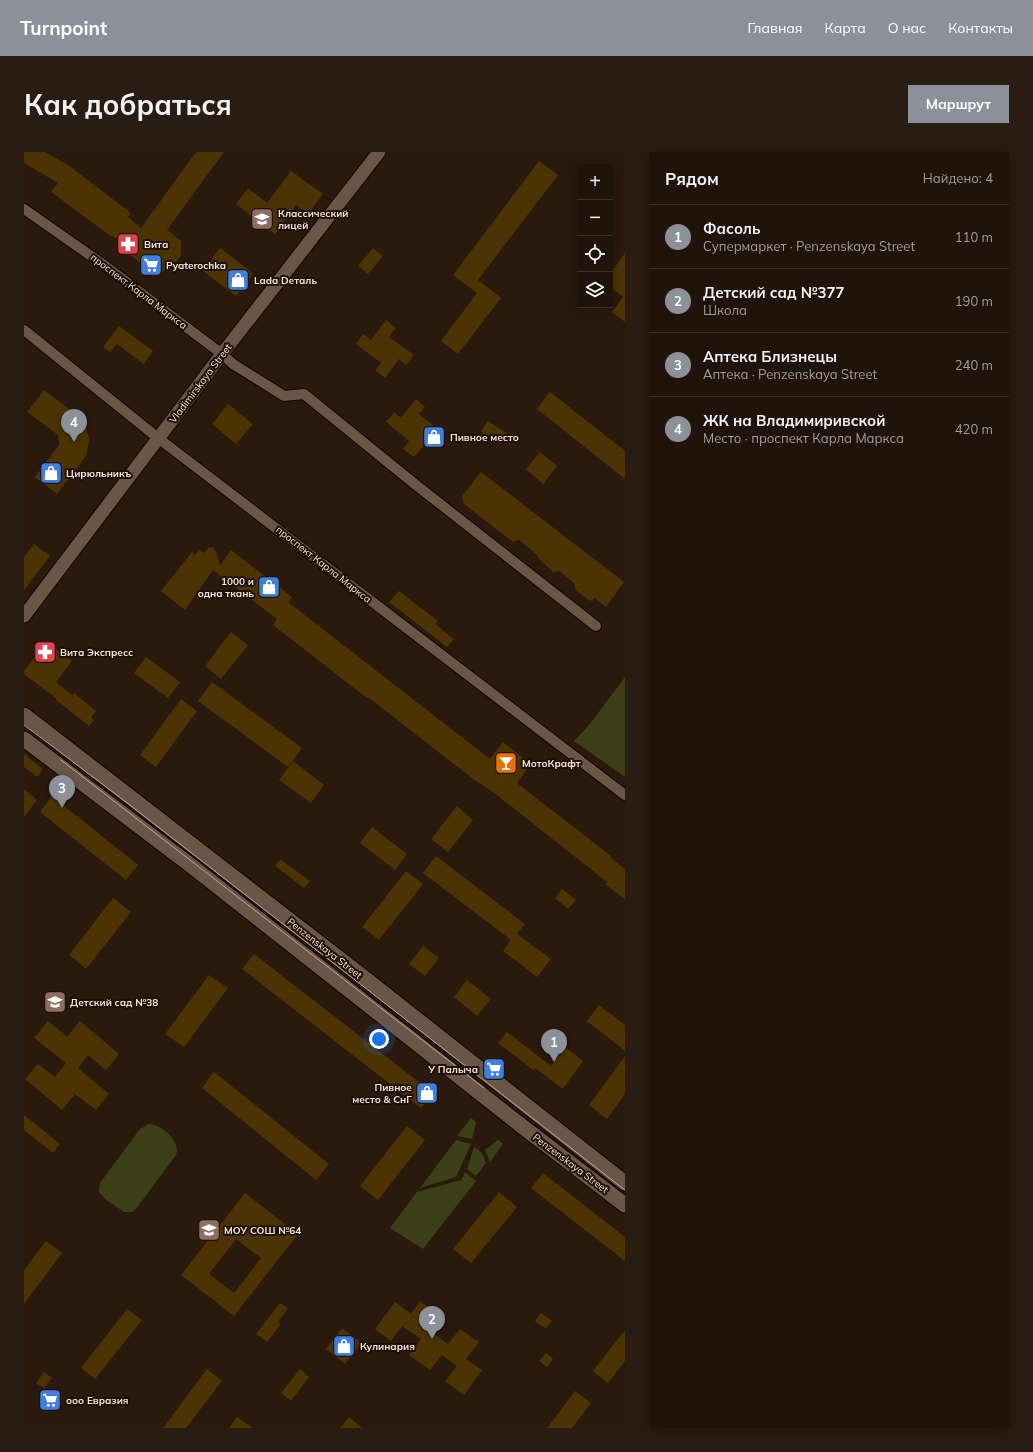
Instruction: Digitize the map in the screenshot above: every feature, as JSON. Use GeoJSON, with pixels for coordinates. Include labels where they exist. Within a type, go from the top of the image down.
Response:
{"type":"FeatureCollection","features":[{"type":"Feature","properties":{"kind":"main road","name":"Penzenskaya Street"},"geometry":{"type":"LineString","coordinates":[[24,715],[345,963],[625,1183]]}},
{"type":"Feature","properties":{"kind":"main road","name":"Penzenskaya Street"},"geometry":{"type":"LineString","coordinates":[[24,738],[189,864],[523,1127],[625,1205]]}},
{"type":"Feature","properties":{"kind":"street","name":"Vladimirskaya Street"},"geometry":{"type":"LineString","coordinates":[[24,616],[222,354],[379,152]]}},
{"type":"Feature","properties":{"kind":"street","name":"проспект Карла Маркса"},"geometry":{"type":"LineString","coordinates":[[24,209],[104,265],[222,354],[233,364],[284,396],[304,394],[416,485],[596,626]]}},
{"type":"Feature","properties":{"kind":"street","name":"проспект Карла Маркса"},"geometry":{"type":"LineString","coordinates":[[24,330],[158,438],[625,795]]}},
{"type":"Feature","properties":{"kind":"green space"},"geometry":{"type":"Polygon","coordinates":[[[625,677],[625,777],[574,741],[590,724],[625,677]]]}},
{"type":"Feature","properties":{"kind":"green space"},"geometry":{"type":"Polygon","coordinates":[[[471,1118],[476,1122],[472,1139],[457,1136],[471,1118]]]}},
{"type":"Feature","properties":{"kind":"green space"},"geometry":{"type":"Polygon","coordinates":[[[149,1124],[159,1127],[173,1139],[176,1144],[176,1155],[136,1209],[132,1212],[124,1212],[105,1199],[99,1192],[100,1183],[140,1129],[149,1124]]]}},
{"type":"Feature","properties":{"kind":"green space"},"geometry":{"type":"Polygon","coordinates":[[[456,1140],[471,1144],[456,1177],[420,1188],[456,1140]]]}},
{"type":"Feature","properties":{"kind":"green space"},"geometry":{"type":"Polygon","coordinates":[[[498,1140],[503,1144],[490,1162],[485,1150],[498,1140]]]}},
{"type":"Feature","properties":{"kind":"green space"},"geometry":{"type":"Polygon","coordinates":[[[474,1147],[482,1153],[486,1163],[476,1176],[467,1169],[474,1147]]]}},
{"type":"Feature","properties":{"kind":"green space"},"geometry":{"type":"Polygon","coordinates":[[[465,1172],[476,1181],[423,1249],[390,1228],[417,1192],[461,1180],[465,1172]]]}},
{"type":"Feature","properties":{"kind":"building"},"geometry":{"type":"Polygon","coordinates":[[[24,152],[45,152],[68,165],[131,213],[128,217],[141,228],[196,152],[224,152],[167,230],[181,241],[181,256],[168,270],[152,272],[129,254],[128,247],[51,192],[58,183],[24,163],[24,152]]]}},
{"type":"Feature","properties":{"kind":"building"},"geometry":{"type":"Polygon","coordinates":[[[539,161],[558,175],[478,280],[501,298],[458,354],[441,341],[477,293],[453,275],[539,161]]]}},
{"type":"Feature","properties":{"kind":"building"},"geometry":{"type":"Polygon","coordinates":[[[291,171],[323,194],[308,214],[296,205],[275,234],[236,204],[248,188],[267,203],[291,171]]]}},
{"type":"Feature","properties":{"kind":"building"},"geometry":{"type":"Polygon","coordinates":[[[220,248],[253,273],[236,296],[203,271],[220,248]]]}},
{"type":"Feature","properties":{"kind":"building"},"geometry":{"type":"Polygon","coordinates":[[[373,248],[383,256],[368,274],[358,266],[373,248]]]}},
{"type":"Feature","properties":{"kind":"building"},"geometry":{"type":"Polygon","coordinates":[[[625,253],[625,322],[612,312],[623,297],[613,289],[613,270],[625,253]]]}},
{"type":"Feature","properties":{"kind":"building"},"geometry":{"type":"Polygon","coordinates":[[[386,320],[396,328],[389,337],[414,355],[406,365],[399,359],[385,378],[375,370],[381,363],[356,344],[363,334],[371,340],[386,320]]]}},
{"type":"Feature","properties":{"kind":"building"},"geometry":{"type":"Polygon","coordinates":[[[119,326],[153,351],[144,364],[117,344],[110,352],[103,347],[119,326]]]}},
{"type":"Feature","properties":{"kind":"building"},"geometry":{"type":"Polygon","coordinates":[[[44,390],[85,421],[89,440],[86,456],[57,494],[35,477],[59,445],[58,435],[27,412],[44,390]]]}},
{"type":"Feature","properties":{"kind":"building"},"geometry":{"type":"Polygon","coordinates":[[[550,392],[625,451],[625,479],[537,409],[550,392]]]}},
{"type":"Feature","properties":{"kind":"building"},"geometry":{"type":"Polygon","coordinates":[[[416,399],[425,407],[419,414],[443,433],[434,445],[428,440],[414,457],[403,449],[409,441],[386,422],[394,412],[401,418],[416,399]]]}},
{"type":"Feature","properties":{"kind":"building"},"geometry":{"type":"Polygon","coordinates":[[[228,404],[253,424],[236,444],[212,424],[228,404]]]}},
{"type":"Feature","properties":{"kind":"building"},"geometry":{"type":"Polygon","coordinates":[[[488,421],[506,433],[498,444],[481,431],[488,421]]]}},
{"type":"Feature","properties":{"kind":"building"},"geometry":{"type":"Polygon","coordinates":[[[540,452],[557,466],[543,484],[526,469],[540,452]]]}},
{"type":"Feature","properties":{"kind":"building"},"geometry":{"type":"Polygon","coordinates":[[[481,472],[624,582],[606,607],[595,598],[590,601],[575,589],[574,583],[559,571],[553,572],[539,559],[536,554],[519,540],[513,542],[464,504],[462,496],[481,472]]]}},
{"type":"Feature","properties":{"kind":"building"},"geometry":{"type":"Polygon","coordinates":[[[34,544],[50,556],[24,590],[24,557],[34,544]]]}},
{"type":"Feature","properties":{"kind":"building"},"geometry":{"type":"Polygon","coordinates":[[[213,547],[220,565],[231,550],[292,597],[288,602],[490,759],[503,742],[531,764],[517,783],[611,856],[610,857],[625,869],[625,899],[605,884],[607,882],[493,792],[473,779],[273,625],[277,619],[213,570],[185,610],[161,591],[192,552],[195,555],[199,549],[204,553],[208,548],[213,547]]]}},
{"type":"Feature","properties":{"kind":"building"},"geometry":{"type":"Polygon","coordinates":[[[399,591],[438,621],[435,624],[454,639],[447,647],[389,602],[399,591]]]}},
{"type":"Feature","properties":{"kind":"building"},"geometry":{"type":"Polygon","coordinates":[[[231,632],[248,645],[221,679],[205,666],[231,632]]]}},
{"type":"Feature","properties":{"kind":"building"},"geometry":{"type":"Polygon","coordinates":[[[46,641],[72,661],[56,682],[72,695],[74,693],[96,711],[91,717],[94,720],[89,726],[56,700],[56,698],[24,674],[24,671],[46,641]]]}},
{"type":"Feature","properties":{"kind":"building"},"geometry":{"type":"Polygon","coordinates":[[[146,657],[180,682],[168,698],[134,673],[146,657]]]}},
{"type":"Feature","properties":{"kind":"building"},"geometry":{"type":"Polygon","coordinates":[[[212,682],[302,748],[288,767],[198,701],[212,682]]]}},
{"type":"Feature","properties":{"kind":"building"},"geometry":{"type":"Polygon","coordinates":[[[181,699],[197,711],[156,767],[140,755],[181,699]]]}},
{"type":"Feature","properties":{"kind":"building"},"geometry":{"type":"Polygon","coordinates":[[[24,754],[43,769],[37,777],[24,767],[24,754]]]}},
{"type":"Feature","properties":{"kind":"building"},"geometry":{"type":"Polygon","coordinates":[[[293,761],[324,785],[311,803],[279,780],[293,761]]]}},
{"type":"Feature","properties":{"kind":"building"},"geometry":{"type":"Polygon","coordinates":[[[24,789],[37,800],[24,817],[24,789]]]}},
{"type":"Feature","properties":{"kind":"building"},"geometry":{"type":"Polygon","coordinates":[[[52,796],[138,865],[126,880],[40,812],[52,796]]]}},
{"type":"Feature","properties":{"kind":"building"},"geometry":{"type":"Polygon","coordinates":[[[457,806],[473,820],[448,852],[431,839],[457,806]]]}},
{"type":"Feature","properties":{"kind":"building"},"geometry":{"type":"Polygon","coordinates":[[[372,827],[407,854],[395,870],[360,843],[372,827]]]}},
{"type":"Feature","properties":{"kind":"building"},"geometry":{"type":"Polygon","coordinates":[[[436,856],[525,924],[517,934],[551,959],[537,977],[503,951],[511,940],[423,873],[436,856]]]}},
{"type":"Feature","properties":{"kind":"building"},"geometry":{"type":"Polygon","coordinates":[[[280,859],[310,881],[304,888],[275,866],[280,859]]]}},
{"type":"Feature","properties":{"kind":"building"},"geometry":{"type":"Polygon","coordinates":[[[406,871],[423,884],[379,940],[362,927],[406,871]]]}},
{"type":"Feature","properties":{"kind":"building"},"geometry":{"type":"Polygon","coordinates":[[[562,889],[576,900],[568,909],[555,898],[562,889]]]}},
{"type":"Feature","properties":{"kind":"building"},"geometry":{"type":"Polygon","coordinates":[[[113,898],[131,912],[86,969],[69,955],[113,898]]]}},
{"type":"Feature","properties":{"kind":"building"},"geometry":{"type":"Polygon","coordinates":[[[423,946],[439,958],[425,976],[409,964],[423,946]]]}},
{"type":"Feature","properties":{"kind":"building"},"geometry":{"type":"Polygon","coordinates":[[[254,954],[433,1093],[421,1108],[242,969],[254,954]]]}},
{"type":"Feature","properties":{"kind":"building"},"geometry":{"type":"Polygon","coordinates":[[[209,975],[228,988],[184,1047],[165,1034],[209,975]]]}},
{"type":"Feature","properties":{"kind":"building"},"geometry":{"type":"Polygon","coordinates":[[[467,980],[491,999],[477,1016],[454,997],[467,980]]]}},
{"type":"Feature","properties":{"kind":"building"},"geometry":{"type":"Polygon","coordinates":[[[599,1005],[625,1025],[625,1051],[587,1021],[599,1005]]]}},
{"type":"Feature","properties":{"kind":"building"},"geometry":{"type":"Polygon","coordinates":[[[48,1021],[67,1037],[80,1021],[119,1054],[106,1070],[88,1055],[78,1068],[109,1094],[96,1110],[75,1094],[62,1110],[25,1079],[38,1064],[55,1077],[66,1063],[34,1038],[48,1021]]]}},
{"type":"Feature","properties":{"kind":"building"},"geometry":{"type":"Polygon","coordinates":[[[507,1032],[551,1066],[565,1047],[583,1061],[563,1089],[535,1068],[533,1070],[498,1043],[507,1032]]]}},
{"type":"Feature","properties":{"kind":"building"},"geometry":{"type":"Polygon","coordinates":[[[625,1056],[625,1094],[607,1119],[589,1105],[625,1056]]]}},
{"type":"Feature","properties":{"kind":"building"},"geometry":{"type":"Polygon","coordinates":[[[214,1072],[329,1164],[316,1180],[202,1088],[214,1072]]]}},
{"type":"Feature","properties":{"kind":"building"},"geometry":{"type":"Polygon","coordinates":[[[24,1115],[60,1144],[53,1153],[24,1130],[24,1115]]]}},
{"type":"Feature","properties":{"kind":"building"},"geometry":{"type":"Polygon","coordinates":[[[407,1126],[425,1140],[378,1200],[360,1186],[407,1126]]]}},
{"type":"Feature","properties":{"kind":"building"},"geometry":{"type":"Polygon","coordinates":[[[543,1173],[625,1237],[625,1261],[531,1188],[543,1173]]]}},
{"type":"Feature","properties":{"kind":"building"},"geometry":{"type":"Polygon","coordinates":[[[499,1192],[517,1207],[471,1263],[453,1249],[499,1192]]]}},
{"type":"Feature","properties":{"kind":"building"},"geometry":{"type":"Polygon","coordinates":[[[245,1193],[298,1234],[234,1316],[181,1275],[245,1193]],[[236,1239],[209,1274],[234,1293],[261,1258],[236,1239]]]}},
{"type":"Feature","properties":{"kind":"building"},"geometry":{"type":"Polygon","coordinates":[[[46,1241],[62,1253],[24,1304],[24,1270],[46,1241]]]}},
{"type":"Feature","properties":{"kind":"building"},"geometry":{"type":"Polygon","coordinates":[[[420,1301],[439,1315],[429,1330],[448,1344],[460,1329],[479,1342],[466,1359],[482,1370],[464,1395],[445,1381],[457,1366],[442,1355],[430,1370],[409,1355],[421,1339],[402,1326],[391,1341],[375,1329],[395,1302],[411,1314],[420,1301]]]}},
{"type":"Feature","properties":{"kind":"building"},"geometry":{"type":"Polygon","coordinates":[[[280,1303],[288,1308],[278,1322],[281,1324],[267,1342],[256,1334],[280,1303]]]}},
{"type":"Feature","properties":{"kind":"building"},"geometry":{"type":"Polygon","coordinates":[[[127,1309],[142,1320],[95,1379],[81,1368],[127,1309]]]}},
{"type":"Feature","properties":{"kind":"building"},"geometry":{"type":"Polygon","coordinates":[[[541,1313],[552,1321],[546,1329],[535,1321],[541,1313]]]}},
{"type":"Feature","properties":{"kind":"building","name":"Кулинария"},"geometry":{"type":"Polygon","coordinates":[[[342,1328],[362,1343],[345,1364],[326,1349],[342,1328]]]}},
{"type":"Feature","properties":{"kind":"building"},"geometry":{"type":"Polygon","coordinates":[[[625,1330],[625,1361],[608,1383],[593,1371],[625,1330]]]}},
{"type":"Feature","properties":{"kind":"building"},"geometry":{"type":"Polygon","coordinates":[[[546,1353],[553,1359],[547,1367],[539,1361],[546,1353]]]}},
{"type":"Feature","properties":{"kind":"building"},"geometry":{"type":"Polygon","coordinates":[[[207,1369],[222,1381],[186,1428],[163,1428],[207,1369]]]}},
{"type":"Feature","properties":{"kind":"building"},"geometry":{"type":"Polygon","coordinates":[[[300,1369],[309,1377],[291,1401],[281,1393],[300,1369]]]}},
{"type":"Feature","properties":{"kind":"building"},"geometry":{"type":"Polygon","coordinates":[[[44,1372],[52,1378],[44,1388],[36,1383],[44,1372]]]}},
{"type":"Feature","properties":{"kind":"building","name":"ооо Евразия"},"geometry":{"type":"Polygon","coordinates":[[[51,1389],[61,1396],[49,1412],[40,1405],[51,1389]]]}},
{"type":"Feature","properties":{"kind":"building"},"geometry":{"type":"Polygon","coordinates":[[[575,1391],[591,1403],[572,1428],[547,1428],[575,1391]]]}},
{"type":"Feature","properties":{"kind":"building"},"geometry":{"type":"Polygon","coordinates":[[[237,1417],[253,1428],[229,1428],[237,1417]]]}},
{"type":"Feature","properties":{"kind":"building"},"geometry":{"type":"Polygon","coordinates":[[[349,1417],[362,1428],[340,1428],[349,1417]]]}},
{"type":"Feature","properties":{"kind":"tram line"},"geometry":{"type":"LineString","coordinates":[[24,725],[126,802],[625,1190]]}},
{"type":"Feature","properties":{"kind":"tram line"},"geometry":{"type":"LineString","coordinates":[[61,760],[484,1088]]}},
{"type":"Feature","properties":{"kind":"place","name":"Классический лицей"},"geometry":{"type":"Point","coordinates":[262,219]}},
{"type":"Feature","properties":{"kind":"place","name":"Вита"},"geometry":{"type":"Point","coordinates":[128,244]}},
{"type":"Feature","properties":{"kind":"place","name":"Pyaterochka"},"geometry":{"type":"Point","coordinates":[151,265]}},
{"type":"Feature","properties":{"kind":"place","name":"Lada Dеталь"},"geometry":{"type":"Point","coordinates":[238,280]}},
{"type":"Feature","properties":{"kind":"place","name":"Пивное место"},"geometry":{"type":"Point","coordinates":[434,437]}},
{"type":"Feature","properties":{"kind":"place","name":"ЖК на Владимиривской"},"geometry":{"type":"Point","coordinates":[74,442]}},
{"type":"Feature","properties":{"kind":"place","name":"Цирюльникъ"},"geometry":{"type":"Point","coordinates":[51,473]}},
{"type":"Feature","properties":{"kind":"place","name":"1000 и одна ткань"},"geometry":{"type":"Point","coordinates":[269,587]}},
{"type":"Feature","properties":{"kind":"place","name":"Вита Экспресс"},"geometry":{"type":"Point","coordinates":[45,652]}},
{"type":"Feature","properties":{"kind":"place","name":"МотоКрафт"},"geometry":{"type":"Point","coordinates":[506,763]}},
{"type":"Feature","properties":{"kind":"place","name":"Аптека Близнецы"},"geometry":{"type":"Point","coordinates":[62,808]}},
{"type":"Feature","properties":{"kind":"place","name":"Детский сад №38"},"geometry":{"type":"Point","coordinates":[55,1002]}},
{"type":"Feature","properties":{"kind":"place","name":"Фасоль"},"geometry":{"type":"Point","coordinates":[554,1062]}},
{"type":"Feature","properties":{"kind":"place","name":"У Палыча"},"geometry":{"type":"Point","coordinates":[494,1069]}},
{"type":"Feature","properties":{"kind":"place","name":"Пивное место & СнГ"},"geometry":{"type":"Point","coordinates":[427,1093]}},
{"type":"Feature","properties":{"kind":"place","name":"МОУ СОШ №64"},"geometry":{"type":"Point","coordinates":[209,1230]}},
{"type":"Feature","properties":{"kind":"place","name":"Детский сад №377"},"geometry":{"type":"Point","coordinates":[432,1339]}},
{"type":"Feature","properties":{"kind":"place","name":"Кулинария"},"geometry":{"type":"Point","coordinates":[344,1346]}},
{"type":"Feature","properties":{"kind":"place","name":"ооо Евразия"},"geometry":{"type":"Point","coordinates":[50,1400]}}]}
